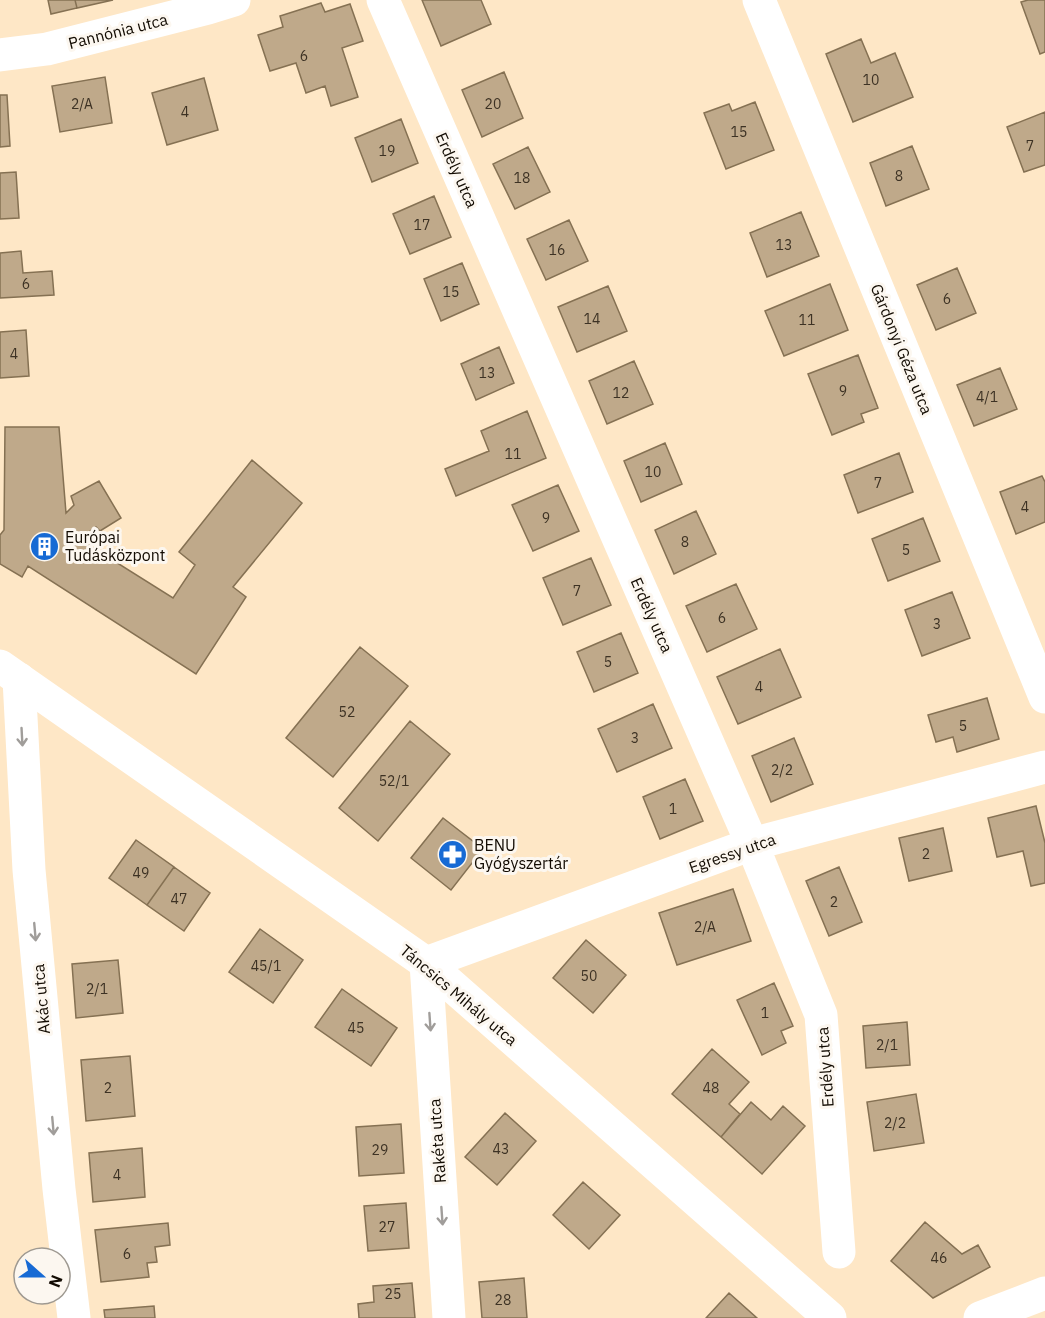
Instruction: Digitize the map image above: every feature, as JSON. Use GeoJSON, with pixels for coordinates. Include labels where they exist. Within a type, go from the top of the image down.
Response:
{"type":"FeatureCollection","features":[{"type":"Feature","properties":{"kind":"street","name":"Pannónia utca"},"geometry":{"type":"LineString","coordinates":[[0,55],[47,49],[234,0]]}},
{"type":"Feature","properties":{"kind":"street","name":"Erdély utca"},"geometry":{"type":"LineString","coordinates":[[383,0],[752,844],[821,1015],[839,1252]]}},
{"type":"Feature","properties":{"kind":"street","name":"Gárdonyi Géza utca"},"geometry":{"type":"LineString","coordinates":[[759,0],[1045,697]]}},
{"type":"Feature","properties":{"kind":"street","name":"Táncsics Mihály utca"},"geometry":{"type":"LineString","coordinates":[[9,673],[426,963],[830,1318]]}},
{"type":"Feature","properties":{"kind":"street","name":"Akác utca"},"geometry":{"type":"LineString","coordinates":[[9,673],[59,1190],[74,1318]]}},
{"type":"Feature","properties":{"kind":"street","name":"Egressy utca"},"geometry":{"type":"LineString","coordinates":[[426,963],[752,844],[1045,767]]}},
{"type":"Feature","properties":{"kind":"street","name":"Rakéta utca"},"geometry":{"type":"LineString","coordinates":[[426,963],[449,1318]]}},
{"type":"Feature","properties":{"kind":"street"},"geometry":{"type":"LineString","coordinates":[[980,1318],[1045,1293]]}},
{"type":"Feature","properties":{"kind":"building"},"geometry":{"type":"Polygon","coordinates":[[[48,0],[75,0],[77,8],[51,14],[48,0]]]}},
{"type":"Feature","properties":{"kind":"building"},"geometry":{"type":"Polygon","coordinates":[[[75,0],[113,0],[77,8],[75,0]]]}},
{"type":"Feature","properties":{"kind":"building"},"geometry":{"type":"Polygon","coordinates":[[[422,0],[481,0],[491,24],[441,46],[422,0]]]}},
{"type":"Feature","properties":{"kind":"building"},"geometry":{"type":"Polygon","coordinates":[[[1045,0],[1045,52],[1040,54],[1021,2],[1045,0]]]}},
{"type":"Feature","properties":{"kind":"building"},"geometry":{"type":"Polygon","coordinates":[[[321,3],[325,12],[350,4],[363,41],[342,48],[358,97],[331,106],[325,86],[306,93],[296,63],[270,71],[258,35],[283,27],[280,16],[321,3]]]}},
{"type":"Feature","properties":{"kind":"building"},"geometry":{"type":"Polygon","coordinates":[[[861,39],[871,63],[895,53],[913,97],[853,122],[826,54],[861,39]]]}},
{"type":"Feature","properties":{"kind":"building"},"geometry":{"type":"Polygon","coordinates":[[[504,72],[523,118],[482,137],[462,90],[504,72]]]}},
{"type":"Feature","properties":{"kind":"building"},"geometry":{"type":"Polygon","coordinates":[[[105,77],[112,123],[60,132],[52,86],[105,77]]]}},
{"type":"Feature","properties":{"kind":"building"},"geometry":{"type":"Polygon","coordinates":[[[204,78],[218,130],[167,145],[152,93],[204,78]]]}},
{"type":"Feature","properties":{"kind":"building"},"geometry":{"type":"Polygon","coordinates":[[[0,95],[7,95],[10,146],[0,147],[0,95]]]}},
{"type":"Feature","properties":{"kind":"building"},"geometry":{"type":"Polygon","coordinates":[[[755,102],[774,150],[726,169],[704,113],[729,104],[732,111],[755,102]]]}},
{"type":"Feature","properties":{"kind":"building"},"geometry":{"type":"Polygon","coordinates":[[[1045,112],[1045,165],[1024,172],[1007,127],[1045,112]]]}},
{"type":"Feature","properties":{"kind":"building"},"geometry":{"type":"Polygon","coordinates":[[[401,119],[418,163],[372,182],[355,138],[401,119]]]}},
{"type":"Feature","properties":{"kind":"building"},"geometry":{"type":"Polygon","coordinates":[[[912,146],[929,189],[886,206],[870,163],[912,146]]]}},
{"type":"Feature","properties":{"kind":"building"},"geometry":{"type":"Polygon","coordinates":[[[528,147],[550,192],[515,209],[493,164],[528,147]]]}},
{"type":"Feature","properties":{"kind":"building"},"geometry":{"type":"Polygon","coordinates":[[[16,172],[19,218],[0,219],[0,173],[16,172]]]}},
{"type":"Feature","properties":{"kind":"building"},"geometry":{"type":"Polygon","coordinates":[[[434,196],[451,237],[410,254],[393,214],[434,196]]]}},
{"type":"Feature","properties":{"kind":"building"},"geometry":{"type":"Polygon","coordinates":[[[801,212],[819,256],[767,277],[750,233],[801,212]]]}},
{"type":"Feature","properties":{"kind":"building"},"geometry":{"type":"Polygon","coordinates":[[[569,220],[588,261],[546,280],[527,239],[569,220]]]}},
{"type":"Feature","properties":{"kind":"building"},"geometry":{"type":"Polygon","coordinates":[[[21,251],[23,273],[52,271],[54,295],[0,298],[0,253],[21,251]]]}},
{"type":"Feature","properties":{"kind":"building"},"geometry":{"type":"Polygon","coordinates":[[[462,263],[479,304],[441,321],[424,279],[462,263]]]}},
{"type":"Feature","properties":{"kind":"building"},"geometry":{"type":"Polygon","coordinates":[[[957,268],[976,313],[936,330],[917,285],[957,268]]]}},
{"type":"Feature","properties":{"kind":"building"},"geometry":{"type":"Polygon","coordinates":[[[830,284],[848,330],[784,356],[765,311],[830,284]]]}},
{"type":"Feature","properties":{"kind":"building"},"geometry":{"type":"Polygon","coordinates":[[[608,286],[627,331],[577,352],[558,307],[608,286]]]}},
{"type":"Feature","properties":{"kind":"building"},"geometry":{"type":"Polygon","coordinates":[[[26,330],[29,376],[0,378],[0,332],[26,330]]]}},
{"type":"Feature","properties":{"kind":"building"},"geometry":{"type":"Polygon","coordinates":[[[499,347],[514,383],[476,400],[461,364],[499,347]]]}},
{"type":"Feature","properties":{"kind":"building"},"geometry":{"type":"Polygon","coordinates":[[[858,355],[878,408],[861,414],[864,422],[832,435],[808,374],[858,355]]]}},
{"type":"Feature","properties":{"kind":"building"},"geometry":{"type":"Polygon","coordinates":[[[634,361],[653,404],[607,424],[589,381],[634,361]]]}},
{"type":"Feature","properties":{"kind":"building"},"geometry":{"type":"Polygon","coordinates":[[[1000,368],[1017,409],[974,426],[957,385],[1000,368]]]}},
{"type":"Feature","properties":{"kind":"building"},"geometry":{"type":"Polygon","coordinates":[[[527,411],[546,458],[456,496],[445,469],[489,451],[481,431],[527,411]]]}},
{"type":"Feature","properties":{"kind":"building","name":"Európai Tudásközpont"},"geometry":{"type":"Polygon","coordinates":[[[5,427],[59,427],[66,513],[74,505],[71,496],[99,481],[121,518],[100,531],[96,527],[79,539],[173,598],[195,565],[179,552],[252,460],[302,503],[233,587],[246,597],[196,674],[28,566],[22,577],[0,564],[0,535],[4,530],[5,427]]]}},
{"type":"Feature","properties":{"kind":"building"},"geometry":{"type":"Polygon","coordinates":[[[665,443],[682,484],[641,502],[624,461],[665,443]]]}},
{"type":"Feature","properties":{"kind":"building"},"geometry":{"type":"Polygon","coordinates":[[[899,453],[913,492],[858,513],[844,475],[899,453]]]}},
{"type":"Feature","properties":{"kind":"building"},"geometry":{"type":"Polygon","coordinates":[[[1042,476],[1045,482],[1045,522],[1016,534],[1000,492],[1042,476]]]}},
{"type":"Feature","properties":{"kind":"building"},"geometry":{"type":"Polygon","coordinates":[[[558,485],[579,531],[533,551],[512,505],[558,485]]]}},
{"type":"Feature","properties":{"kind":"building"},"geometry":{"type":"Polygon","coordinates":[[[696,511],[716,554],[674,574],[655,530],[696,511]]]}},
{"type":"Feature","properties":{"kind":"building"},"geometry":{"type":"Polygon","coordinates":[[[923,518],[940,561],[888,581],[872,539],[923,518]]]}},
{"type":"Feature","properties":{"kind":"building"},"geometry":{"type":"Polygon","coordinates":[[[591,558],[611,605],[563,625],[543,578],[591,558]]]}},
{"type":"Feature","properties":{"kind":"building"},"geometry":{"type":"Polygon","coordinates":[[[736,584],[757,629],[707,652],[686,606],[736,584]]]}},
{"type":"Feature","properties":{"kind":"building"},"geometry":{"type":"Polygon","coordinates":[[[952,592],[970,638],[922,656],[905,610],[952,592]]]}},
{"type":"Feature","properties":{"kind":"building"},"geometry":{"type":"Polygon","coordinates":[[[621,633],[638,673],[594,692],[577,652],[621,633]]]}},
{"type":"Feature","properties":{"kind":"building"},"geometry":{"type":"Polygon","coordinates":[[[360,647],[408,686],[333,777],[286,738],[360,647]]]}},
{"type":"Feature","properties":{"kind":"building"},"geometry":{"type":"Polygon","coordinates":[[[780,649],[801,697],[738,724],[717,677],[780,649]]]}},
{"type":"Feature","properties":{"kind":"building"},"geometry":{"type":"Polygon","coordinates":[[[987,698],[999,739],[957,752],[953,737],[936,742],[928,715],[987,698]]]}},
{"type":"Feature","properties":{"kind":"building"},"geometry":{"type":"Polygon","coordinates":[[[653,704],[672,748],[617,772],[598,729],[653,704]]]}},
{"type":"Feature","properties":{"kind":"building"},"geometry":{"type":"Polygon","coordinates":[[[410,721],[450,754],[378,841],[339,808],[410,721]]]}},
{"type":"Feature","properties":{"kind":"building"},"geometry":{"type":"Polygon","coordinates":[[[794,738],[813,784],[771,802],[752,756],[794,738]]]}},
{"type":"Feature","properties":{"kind":"building"},"geometry":{"type":"Polygon","coordinates":[[[685,779],[703,821],[660,839],[643,797],[685,779]]]}},
{"type":"Feature","properties":{"kind":"building"},"geometry":{"type":"Polygon","coordinates":[[[1036,806],[1045,843],[1045,883],[1031,886],[1023,851],[997,857],[988,818],[1036,806]]]}},
{"type":"Feature","properties":{"kind":"building"},"geometry":{"type":"Polygon","coordinates":[[[443,818],[483,849],[451,890],[411,858],[443,818]]]}},
{"type":"Feature","properties":{"kind":"building"},"geometry":{"type":"Polygon","coordinates":[[[943,828],[952,871],[909,881],[899,838],[943,828]]]}},
{"type":"Feature","properties":{"kind":"building"},"geometry":{"type":"Polygon","coordinates":[[[136,840],[174,867],[147,905],[109,878],[136,840]]]}},
{"type":"Feature","properties":{"kind":"building"},"geometry":{"type":"Polygon","coordinates":[[[174,867],[210,893],[184,931],[147,905],[174,867]]]}},
{"type":"Feature","properties":{"kind":"building"},"geometry":{"type":"Polygon","coordinates":[[[839,867],[862,922],[829,936],[806,881],[839,867]]]}},
{"type":"Feature","properties":{"kind":"building"},"geometry":{"type":"Polygon","coordinates":[[[733,889],[751,941],[677,965],[659,913],[733,889]]]}},
{"type":"Feature","properties":{"kind":"building"},"geometry":{"type":"Polygon","coordinates":[[[260,929],[303,960],[273,1003],[229,972],[260,929]]]}},
{"type":"Feature","properties":{"kind":"building"},"geometry":{"type":"Polygon","coordinates":[[[586,940],[626,975],[593,1013],[553,978],[586,940]]]}},
{"type":"Feature","properties":{"kind":"building"},"geometry":{"type":"Polygon","coordinates":[[[118,960],[123,1013],[76,1018],[72,964],[118,960]]]}},
{"type":"Feature","properties":{"kind":"building"},"geometry":{"type":"Polygon","coordinates":[[[774,983],[793,1026],[781,1031],[786,1043],[762,1055],[737,1000],[774,983]]]}},
{"type":"Feature","properties":{"kind":"building"},"geometry":{"type":"Polygon","coordinates":[[[342,989],[397,1028],[371,1066],[315,1027],[342,989]]]}},
{"type":"Feature","properties":{"kind":"building"},"geometry":{"type":"Polygon","coordinates":[[[907,1022],[910,1065],[866,1068],[863,1026],[907,1022]]]}},
{"type":"Feature","properties":{"kind":"building"},"geometry":{"type":"Polygon","coordinates":[[[712,1049],[749,1082],[729,1104],[740,1114],[721,1137],[672,1094],[712,1049]]]}},
{"type":"Feature","properties":{"kind":"building"},"geometry":{"type":"Polygon","coordinates":[[[130,1056],[135,1116],[86,1121],[81,1060],[130,1056]]]}},
{"type":"Feature","properties":{"kind":"building"},"geometry":{"type":"Polygon","coordinates":[[[916,1094],[924,1143],[874,1151],[867,1102],[916,1094]]]}},
{"type":"Feature","properties":{"kind":"building"},"geometry":{"type":"Polygon","coordinates":[[[751,1102],[771,1120],[783,1106],[805,1126],[762,1174],[721,1137],[751,1102]]]}},
{"type":"Feature","properties":{"kind":"building"},"geometry":{"type":"Polygon","coordinates":[[[505,1113],[536,1141],[497,1185],[465,1157],[505,1113]]]}},
{"type":"Feature","properties":{"kind":"building"},"geometry":{"type":"Polygon","coordinates":[[[401,1124],[404,1173],[359,1176],[356,1127],[401,1124]]]}},
{"type":"Feature","properties":{"kind":"building"},"geometry":{"type":"Polygon","coordinates":[[[142,1148],[145,1197],[93,1202],[89,1153],[142,1148]]]}},
{"type":"Feature","properties":{"kind":"building"},"geometry":{"type":"Polygon","coordinates":[[[583,1182],[620,1215],[589,1249],[553,1215],[583,1182]]]}},
{"type":"Feature","properties":{"kind":"building"},"geometry":{"type":"Polygon","coordinates":[[[406,1203],[409,1248],[368,1251],[364,1206],[406,1203]]]}},
{"type":"Feature","properties":{"kind":"building"},"geometry":{"type":"Polygon","coordinates":[[[925,1222],[962,1254],[978,1245],[990,1267],[933,1298],[891,1261],[925,1222]]]}},
{"type":"Feature","properties":{"kind":"building"},"geometry":{"type":"Polygon","coordinates":[[[168,1223],[170,1245],[155,1247],[157,1262],[147,1263],[149,1277],[101,1282],[95,1230],[168,1223]]]}},
{"type":"Feature","properties":{"kind":"building"},"geometry":{"type":"Polygon","coordinates":[[[524,1278],[527,1318],[482,1318],[479,1282],[524,1278]]]}},
{"type":"Feature","properties":{"kind":"building"},"geometry":{"type":"Polygon","coordinates":[[[412,1283],[415,1318],[359,1318],[358,1304],[374,1302],[373,1286],[412,1283]]]}},
{"type":"Feature","properties":{"kind":"building"},"geometry":{"type":"Polygon","coordinates":[[[729,1293],[757,1318],[706,1318],[729,1293]]]}},
{"type":"Feature","properties":{"kind":"building"},"geometry":{"type":"Polygon","coordinates":[[[154,1306],[155,1318],[105,1318],[104,1310],[154,1306]]]}},
{"type":"Feature","properties":{"kind":"place","name":"Európai Tudásközpont"},"geometry":{"type":"Point","coordinates":[44,546]}},
{"type":"Feature","properties":{"kind":"place","name":"BENU Gyógyszertár"},"geometry":{"type":"Point","coordinates":[453,854]}}]}
